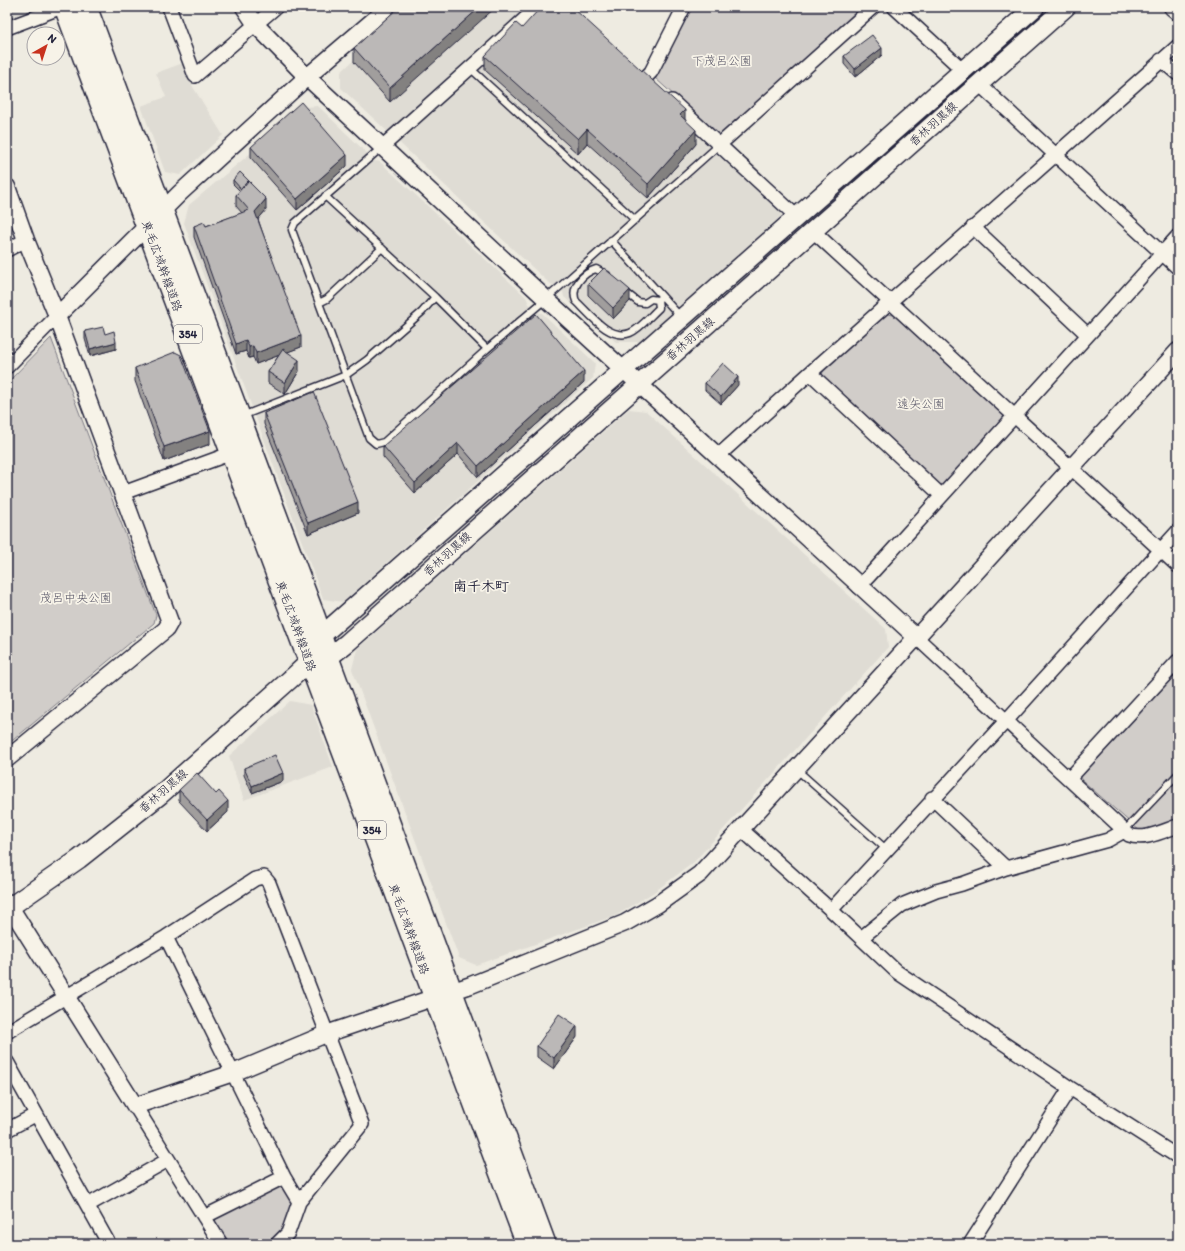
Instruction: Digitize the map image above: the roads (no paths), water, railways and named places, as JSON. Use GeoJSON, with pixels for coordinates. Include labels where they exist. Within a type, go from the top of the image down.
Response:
{"type":"FeatureCollection","features":[{"type":"Feature","properties":{"kind":"highway","name":"東毛広域幹線道路"},"geometry":{"type":"LineString","coordinates":[[65,7],[232,453],[318,660],[444,995],[545,1244]]}},
{"type":"Feature","properties":{"kind":"highway","name":"東毛広域幹線道路"},"geometry":{"type":"LineString","coordinates":[[86,7],[321,636],[318,660]]}},
{"type":"Feature","properties":{"kind":"highway","name":"東毛広域幹線道路"},"geometry":{"type":"LineString","coordinates":[[444,995],[528,1244]]}},
{"type":"Feature","properties":{"kind":"main road","name":"香林羽黒線"},"geometry":{"type":"LineString","coordinates":[[321,636],[683,319],[1035,7]]}},
{"type":"Feature","properties":{"kind":"main road","name":"香林羽黒線"},"geometry":{"type":"LineString","coordinates":[[8,906],[79,859],[132,818],[231,732],[318,660],[358,633],[1066,7]]}},
{"type":"Feature","properties":{"kind":"street"},"geometry":{"type":"LineString","coordinates":[[7,28],[62,7]]}},
{"type":"Feature","properties":{"kind":"street"},"geometry":{"type":"LineString","coordinates":[[168,7],[195,76],[276,7]]}},
{"type":"Feature","properties":{"kind":"street"},"geometry":{"type":"LineString","coordinates":[[244,7],[256,25],[307,77],[546,299],[860,587],[916,636],[1124,831],[1135,837],[1143,837],[1178,826]]}},
{"type":"Feature","properties":{"kind":"street"},"geometry":{"type":"LineString","coordinates":[[7,367],[163,210],[307,77],[389,7]]}},
{"type":"Feature","properties":{"kind":"street"},"geometry":{"type":"LineString","coordinates":[[383,146],[538,7]]}},
{"type":"Feature","properties":{"kind":"street"},"geometry":{"type":"LineString","coordinates":[[645,78],[651,72],[684,7]]}},
{"type":"Feature","properties":{"kind":"street"},"geometry":{"type":"LineString","coordinates":[[719,145],[873,7]]}},
{"type":"Feature","properties":{"kind":"street"},"geometry":{"type":"LineString","coordinates":[[894,7],[964,71]]}},
{"type":"Feature","properties":{"kind":"street"},"geometry":{"type":"LineString","coordinates":[[1172,7],[1178,12]]}},
{"type":"Feature","properties":{"kind":"street"},"geometry":{"type":"LineString","coordinates":[[718,456],[973,227],[1178,46]]}},
{"type":"Feature","properties":{"kind":"street"},"geometry":{"type":"LineString","coordinates":[[1162,60],[1178,74]]}},
{"type":"Feature","properties":{"kind":"street"},"geometry":{"type":"LineString","coordinates":[[634,68],[660,90],[797,217]]}},
{"type":"Feature","properties":{"kind":"street"},"geometry":{"type":"LineString","coordinates":[[979,84],[1178,268]]}},
{"type":"Feature","properties":{"kind":"street"},"geometry":{"type":"LineString","coordinates":[[7,187],[26,240],[57,316],[169,617],[169,626],[7,760]]}},
{"type":"Feature","properties":{"kind":"street"},"geometry":{"type":"LineString","coordinates":[[973,227],[1088,335]]}},
{"type":"Feature","properties":{"kind":"street"},"geometry":{"type":"LineString","coordinates":[[813,231],[1178,566]]}},
{"type":"Feature","properties":{"kind":"street"},"geometry":{"type":"LineString","coordinates":[[860,587],[941,495],[1178,236]]}},
{"type":"Feature","properties":{"kind":"street"},"geometry":{"type":"LineString","coordinates":[[7,250],[26,240]]}},
{"type":"Feature","properties":{"kind":"street"},"geometry":{"type":"LineString","coordinates":[[135,1106],[233,1073],[326,1034],[444,995],[625,923],[658,904],[700,874],[1178,351]]}},
{"type":"Feature","properties":{"kind":"street"},"geometry":{"type":"LineString","coordinates":[[810,373],[941,495]]}},
{"type":"Feature","properties":{"kind":"street"},"geometry":{"type":"LineString","coordinates":[[123,493],[232,453]]}},
{"type":"Feature","properties":{"kind":"street"},"geometry":{"type":"LineString","coordinates":[[831,910],[932,798],[1006,722],[1178,531]]}},
{"type":"Feature","properties":{"kind":"street"},"geometry":{"type":"LineString","coordinates":[[1069,779],[1178,661]]}},
{"type":"Feature","properties":{"kind":"street"},"geometry":{"type":"LineString","coordinates":[[932,798],[1006,868]]}},
{"type":"Feature","properties":{"kind":"street"},"geometry":{"type":"LineString","coordinates":[[741,829],[897,972],[1070,1088],[1178,1157]]}},
{"type":"Feature","properties":{"kind":"street"},"geometry":{"type":"LineString","coordinates":[[861,938],[902,905],[936,891],[962,884],[1006,868],[1108,840],[1124,831]]}},
{"type":"Feature","properties":{"kind":"street"},"geometry":{"type":"LineString","coordinates":[[7,1032],[67,998],[166,937],[255,879],[264,877],[269,883],[362,1124],[299,1202],[288,1232],[277,1244]]}},
{"type":"Feature","properties":{"kind":"street"},"geometry":{"type":"LineString","coordinates":[[8,906],[221,1244]]}},
{"type":"Feature","properties":{"kind":"street"},"geometry":{"type":"LineString","coordinates":[[166,937],[284,1177],[299,1202]]}},
{"type":"Feature","properties":{"kind":"street"},"geometry":{"type":"LineString","coordinates":[[7,1062],[109,1244]]}},
{"type":"Feature","properties":{"kind":"street"},"geometry":{"type":"LineString","coordinates":[[970,1244],[1070,1088]]}},
{"type":"Feature","properties":{"kind":"street"},"geometry":{"type":"LineString","coordinates":[[7,1130],[35,1114]]}},
{"type":"Feature","properties":{"kind":"street"},"geometry":{"type":"LineString","coordinates":[[88,1205],[168,1160]]}},
{"type":"Feature","properties":{"kind":"street"},"geometry":{"type":"LineString","coordinates":[[204,1217],[284,1177]]}},
{"type":"Feature","properties":{"kind":"lane"},"geometry":{"type":"LineString","coordinates":[[470,68],[634,219]]}},
{"type":"Feature","properties":{"kind":"lane"},"geometry":{"type":"LineString","coordinates":[[383,146],[295,223],[292,230],[369,438],[372,442],[379,444],[384,442],[487,349],[546,299],[634,219],[719,145]]}},
{"type":"Feature","properties":{"kind":"lane"},"geometry":{"type":"LineString","coordinates":[[325,196],[435,297],[487,349]]}},
{"type":"Feature","properties":{"kind":"lane"},"geometry":{"type":"LineString","coordinates":[[611,240],[660,298],[683,319]]}},
{"type":"Feature","properties":{"kind":"lane"},"geometry":{"type":"LineString","coordinates":[[319,303],[327,299],[382,248]]}},
{"type":"Feature","properties":{"kind":"lane"},"geometry":{"type":"LineString","coordinates":[[610,279],[601,270],[596,269],[590,271],[575,286],[574,296],[576,301],[610,331],[623,334],[631,332],[659,308],[660,298]]}},
{"type":"Feature","properties":{"kind":"lane"},"geometry":{"type":"LineString","coordinates":[[621,288],[638,302],[645,303],[651,299],[660,298]]}},
{"type":"Feature","properties":{"kind":"lane"},"geometry":{"type":"LineString","coordinates":[[239,418],[346,375],[364,363],[422,312],[435,297]]}},
{"type":"Feature","properties":{"kind":"lane"},"geometry":{"type":"LineString","coordinates":[[796,769],[886,849]]}},
{"type":"Feature","properties":{"kind":"lane"},"geometry":{"type":"LineString","coordinates":[[1124,831],[1178,774]]}},
{"type":"Feature","properties":{"kind":"district","name":"南千木町"},"geometry":{"type":"Point","coordinates":[481,586]}},
{"type":"Feature","properties":{"kind":"park label","name":"下茂呂公園"},"geometry":{"type":"Point","coordinates":[722,61]}},
{"type":"Feature","properties":{"kind":"park label","name":"遠矢公園"},"geometry":{"type":"Point","coordinates":[921,404]}},
{"type":"Feature","properties":{"kind":"park label","name":"茂呂中央公園"},"geometry":{"type":"Point","coordinates":[76,598]}}]}
